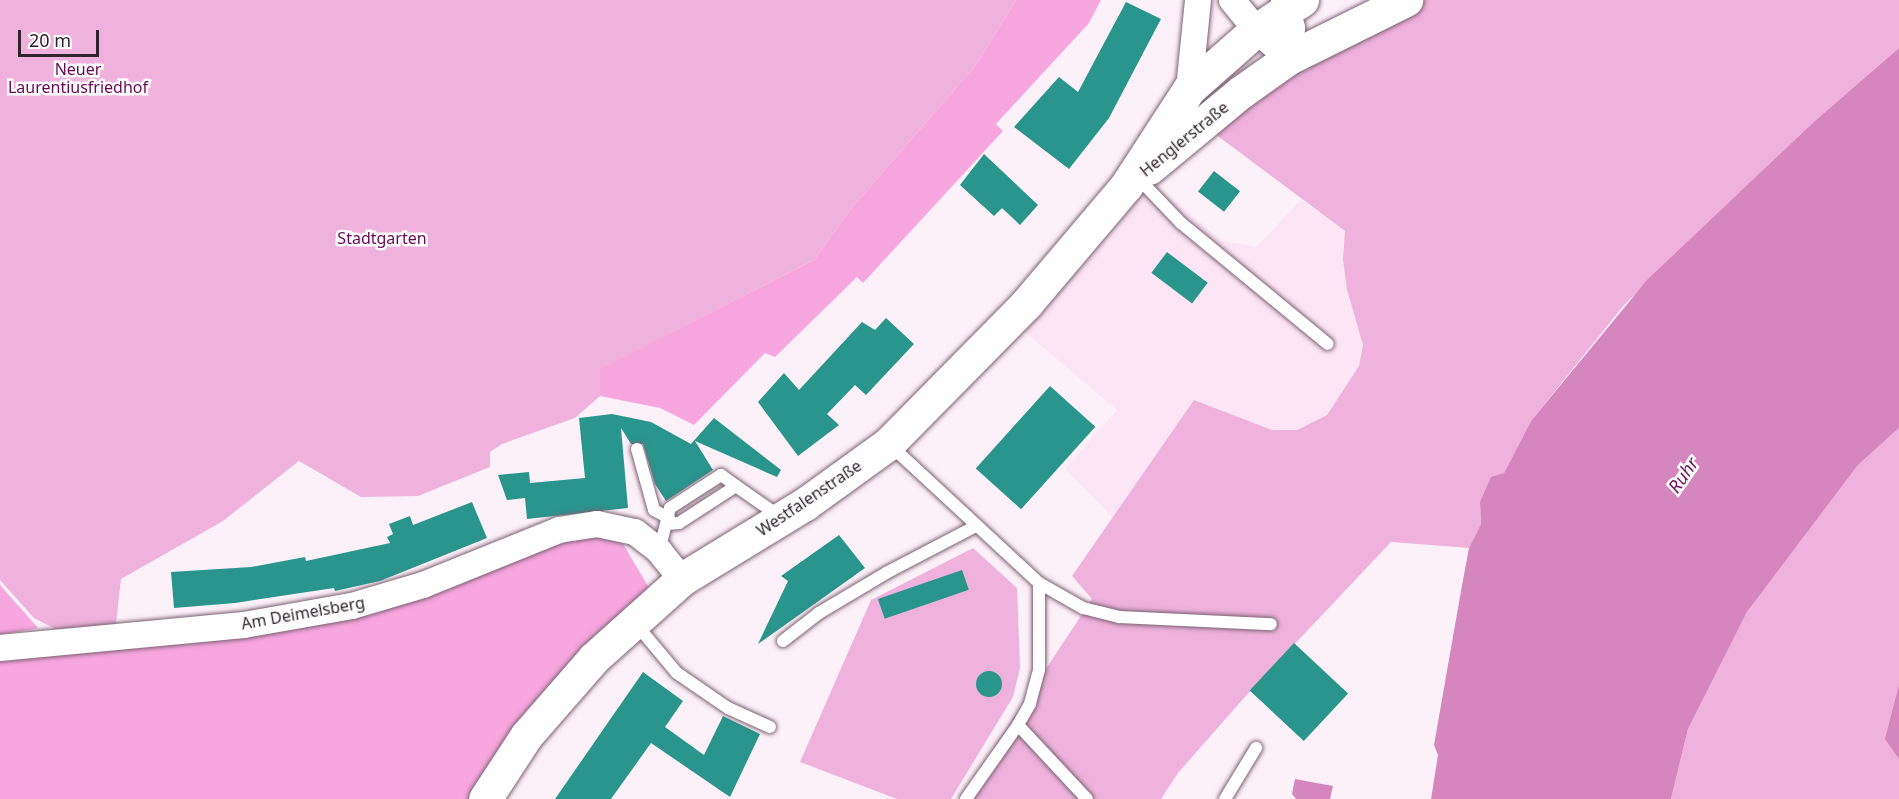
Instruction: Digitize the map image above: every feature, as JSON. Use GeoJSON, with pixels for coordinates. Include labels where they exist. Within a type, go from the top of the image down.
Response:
{"type":"FeatureCollection","features":[{"type":"Feature","properties":{"kind":"main road","name":"Henglerstraße"},"geometry":{"type":"LineString","coordinates":[[1132,182],[1241,92],[1289,58],[1406,0]]}},
{"type":"Feature","properties":{"kind":"main road","name":"Henglerstraße"},"geometry":{"type":"LineString","coordinates":[[1132,182],[1189,89],[1256,30],[1291,3]]}},
{"type":"Feature","properties":{"kind":"main road","name":"Westfalenstraße"},"geometry":{"type":"LineString","coordinates":[[484,799],[526,736],[594,658],[682,579],[782,518],[888,444],[1026,304],[1132,182]]}},
{"type":"Feature","properties":{"kind":"street"},"geometry":{"type":"LineString","coordinates":[[1189,89],[1198,0]]}},
{"type":"Feature","properties":{"kind":"street"},"geometry":{"type":"LineString","coordinates":[[1232,0],[1256,30],[1289,58]]}},
{"type":"Feature","properties":{"kind":"street"},"geometry":{"type":"LineString","coordinates":[[1289,58],[1292,28],[1291,3]]}},
{"type":"Feature","properties":{"kind":"street","name":"Am Deimelsberg"},"geometry":{"type":"LineString","coordinates":[[0,648],[244,625],[352,606],[423,585],[559,530],[597,524],[635,532],[659,551],[682,579]]}},
{"type":"Feature","properties":{"kind":"lane"},"geometry":{"type":"LineString","coordinates":[[1132,182],[1328,344]]}},
{"type":"Feature","properties":{"kind":"lane"},"geometry":{"type":"LineString","coordinates":[[888,444],[1039,583],[1083,608],[1106,616],[1271,624]]}},
{"type":"Feature","properties":{"kind":"lane"},"geometry":{"type":"LineString","coordinates":[[637,449],[654,510],[669,521]]}},
{"type":"Feature","properties":{"kind":"lane"},"geometry":{"type":"LineString","coordinates":[[659,551],[669,521],[670,508],[721,475],[782,518]]}},
{"type":"Feature","properties":{"kind":"lane"},"geometry":{"type":"LineString","coordinates":[[783,641],[819,613],[876,579],[976,526]]}},
{"type":"Feature","properties":{"kind":"lane"},"geometry":{"type":"LineString","coordinates":[[966,799],[1030,704],[1039,670],[1039,583]]}},
{"type":"Feature","properties":{"kind":"lane"},"geometry":{"type":"LineString","coordinates":[[634,622],[677,673],[728,708],[770,727]]}},
{"type":"Feature","properties":{"kind":"lane"},"geometry":{"type":"LineString","coordinates":[[1018,725],[1087,799]]}},
{"type":"Feature","properties":{"kind":"lane"},"geometry":{"type":"LineString","coordinates":[[1225,799],[1256,748]]}},
{"type":"Feature","properties":{"kind":"shaded area"},"geometry":{"type":"Polygon","coordinates":[[[1016,0],[1101,0],[1089,23],[996,124],[1003,131],[863,283],[857,277],[775,357],[765,353],[694,425],[660,408],[600,396],[600,369],[814,260],[850,210],[976,65],[1016,0]]]}},
{"type":"Feature","properties":{"kind":"shaded area"},"geometry":{"type":"Polygon","coordinates":[[[1147,179],[1222,241],[1256,247],[1301,200],[1345,231],[1343,259],[1347,290],[1363,345],[1359,366],[1327,415],[1297,430],[1272,430],[1194,400],[1114,518],[1065,469],[1117,410],[1018,326],[1147,179]]]}},
{"type":"Feature","properties":{"kind":"shaded area"},"geometry":{"type":"Polygon","coordinates":[[[578,529],[622,542],[656,600],[483,799],[0,799],[0,660],[366,613],[453,587],[578,529]]]}},
{"type":"Feature","properties":{"kind":"shaded area"},"geometry":{"type":"Polygon","coordinates":[[[0,585],[38,628],[0,635],[0,585]]]}},
{"type":"Feature","properties":{"kind":"green space","name":"Stadtgarten"},"geometry":{"type":"Polygon","coordinates":[[[0,0],[1016,0],[976,65],[850,210],[814,260],[601,369],[600,396],[575,418],[502,444],[490,452],[490,467],[418,496],[361,497],[299,461],[223,521],[121,579],[115,632],[71,637],[34,618],[0,580],[0,0]]]}},
{"type":"Feature","properties":{"kind":"green space"},"geometry":{"type":"Polygon","coordinates":[[[1412,0],[1899,0],[1899,48],[1817,119],[1624,305],[1531,421],[1504,473],[1480,502],[1481,524],[1469,548],[1391,542],[1243,699],[1178,773],[1161,799],[960,799],[1092,599],[1072,576],[1194,400],[1272,430],[1297,430],[1327,415],[1359,366],[1363,345],[1347,290],[1343,259],[1345,231],[1203,125],[1412,0]]]}},
{"type":"Feature","properties":{"kind":"green space"},"geometry":{"type":"Polygon","coordinates":[[[1899,428],[1899,799],[1671,799],[1688,729],[1747,612],[1858,465],[1899,428]]]}},
{"type":"Feature","properties":{"kind":"green space"},"geometry":{"type":"Polygon","coordinates":[[[973,548],[1017,588],[1020,668],[1013,697],[951,799],[897,799],[800,762],[871,600],[973,548]]]}},
{"type":"Feature","properties":{"kind":"water","name":"Ruhr"},"geometry":{"type":"Polygon","coordinates":[[[1899,48],[1899,428],[1858,465],[1747,612],[1688,729],[1671,799],[1431,799],[1438,755],[1434,745],[1469,548],[1481,524],[1480,502],[1491,477],[1504,473],[1531,421],[1647,280],[1817,119],[1899,48]]]}},
{"type":"Feature","properties":{"kind":"water"},"geometry":{"type":"Polygon","coordinates":[[[1899,685],[1899,759],[1885,739],[1899,685]]]}},
{"type":"Feature","properties":{"kind":"water"},"geometry":{"type":"Polygon","coordinates":[[[1295,779],[1333,786],[1330,799],[1296,799],[1292,794],[1295,779]]]}},
{"type":"Feature","properties":{"kind":"building"},"geometry":{"type":"Polygon","coordinates":[[[1126,2],[1161,19],[1109,118],[1069,169],[1014,127],[1059,77],[1078,92],[1126,2]]]}},
{"type":"Feature","properties":{"kind":"building"},"geometry":{"type":"Polygon","coordinates":[[[984,154],[1038,205],[1020,225],[1002,208],[994,216],[960,185],[984,154]]]}},
{"type":"Feature","properties":{"kind":"building"},"geometry":{"type":"Polygon","coordinates":[[[1214,171],[1240,191],[1224,212],[1198,191],[1214,171]]]}},
{"type":"Feature","properties":{"kind":"building"},"geometry":{"type":"Polygon","coordinates":[[[1167,252],[1208,283],[1192,303],[1151,273],[1167,252]]]}},
{"type":"Feature","properties":{"kind":"building"},"geometry":{"type":"Polygon","coordinates":[[[886,318],[914,344],[866,395],[855,385],[827,414],[839,425],[798,456],[758,402],[784,373],[799,390],[862,322],[875,330],[886,318]]]}},
{"type":"Feature","properties":{"kind":"building"},"geometry":{"type":"Polygon","coordinates":[[[1050,386],[1095,427],[1021,509],[976,468],[1050,386]]]}},
{"type":"Feature","properties":{"kind":"building"},"geometry":{"type":"Polygon","coordinates":[[[612,414],[651,422],[691,444],[714,418],[781,470],[777,477],[695,441],[713,470],[666,501],[655,484],[643,444],[631,444],[621,428],[628,508],[527,519],[525,498],[507,500],[498,475],[529,472],[530,483],[585,478],[579,418],[612,414]]]}},
{"type":"Feature","properties":{"kind":"building"},"geometry":{"type":"Polygon","coordinates":[[[472,502],[487,538],[380,581],[335,591],[334,588],[235,603],[174,608],[171,572],[251,567],[305,557],[306,561],[390,543],[387,537],[393,534],[389,524],[410,516],[413,525],[472,502]]]}},
{"type":"Feature","properties":{"kind":"building"},"geometry":{"type":"Polygon","coordinates":[[[839,535],[865,568],[758,644],[788,581],[781,576],[839,535]]]}},
{"type":"Feature","properties":{"kind":"building"},"geometry":{"type":"Polygon","coordinates":[[[962,570],[969,590],[885,619],[878,599],[962,570]]]}},
{"type":"Feature","properties":{"kind":"building"},"geometry":{"type":"Polygon","coordinates":[[[1294,643],[1348,693],[1304,741],[1250,691],[1294,643]]]}},
{"type":"Feature","properties":{"kind":"building"},"geometry":{"type":"Polygon","coordinates":[[[989,671],[998,675],[1002,684],[998,693],[989,697],[980,693],[976,684],[980,675],[989,671]]]}},
{"type":"Feature","properties":{"kind":"building"},"geometry":{"type":"Polygon","coordinates":[[[643,672],[683,701],[665,727],[704,755],[723,716],[760,734],[730,797],[651,743],[611,799],[555,799],[643,672]]]}},
{"type":"Feature","properties":{"kind":"park label","name":"Neuer Laurentiusfriedhof"},"geometry":{"type":"Point","coordinates":[78,78]}}]}
